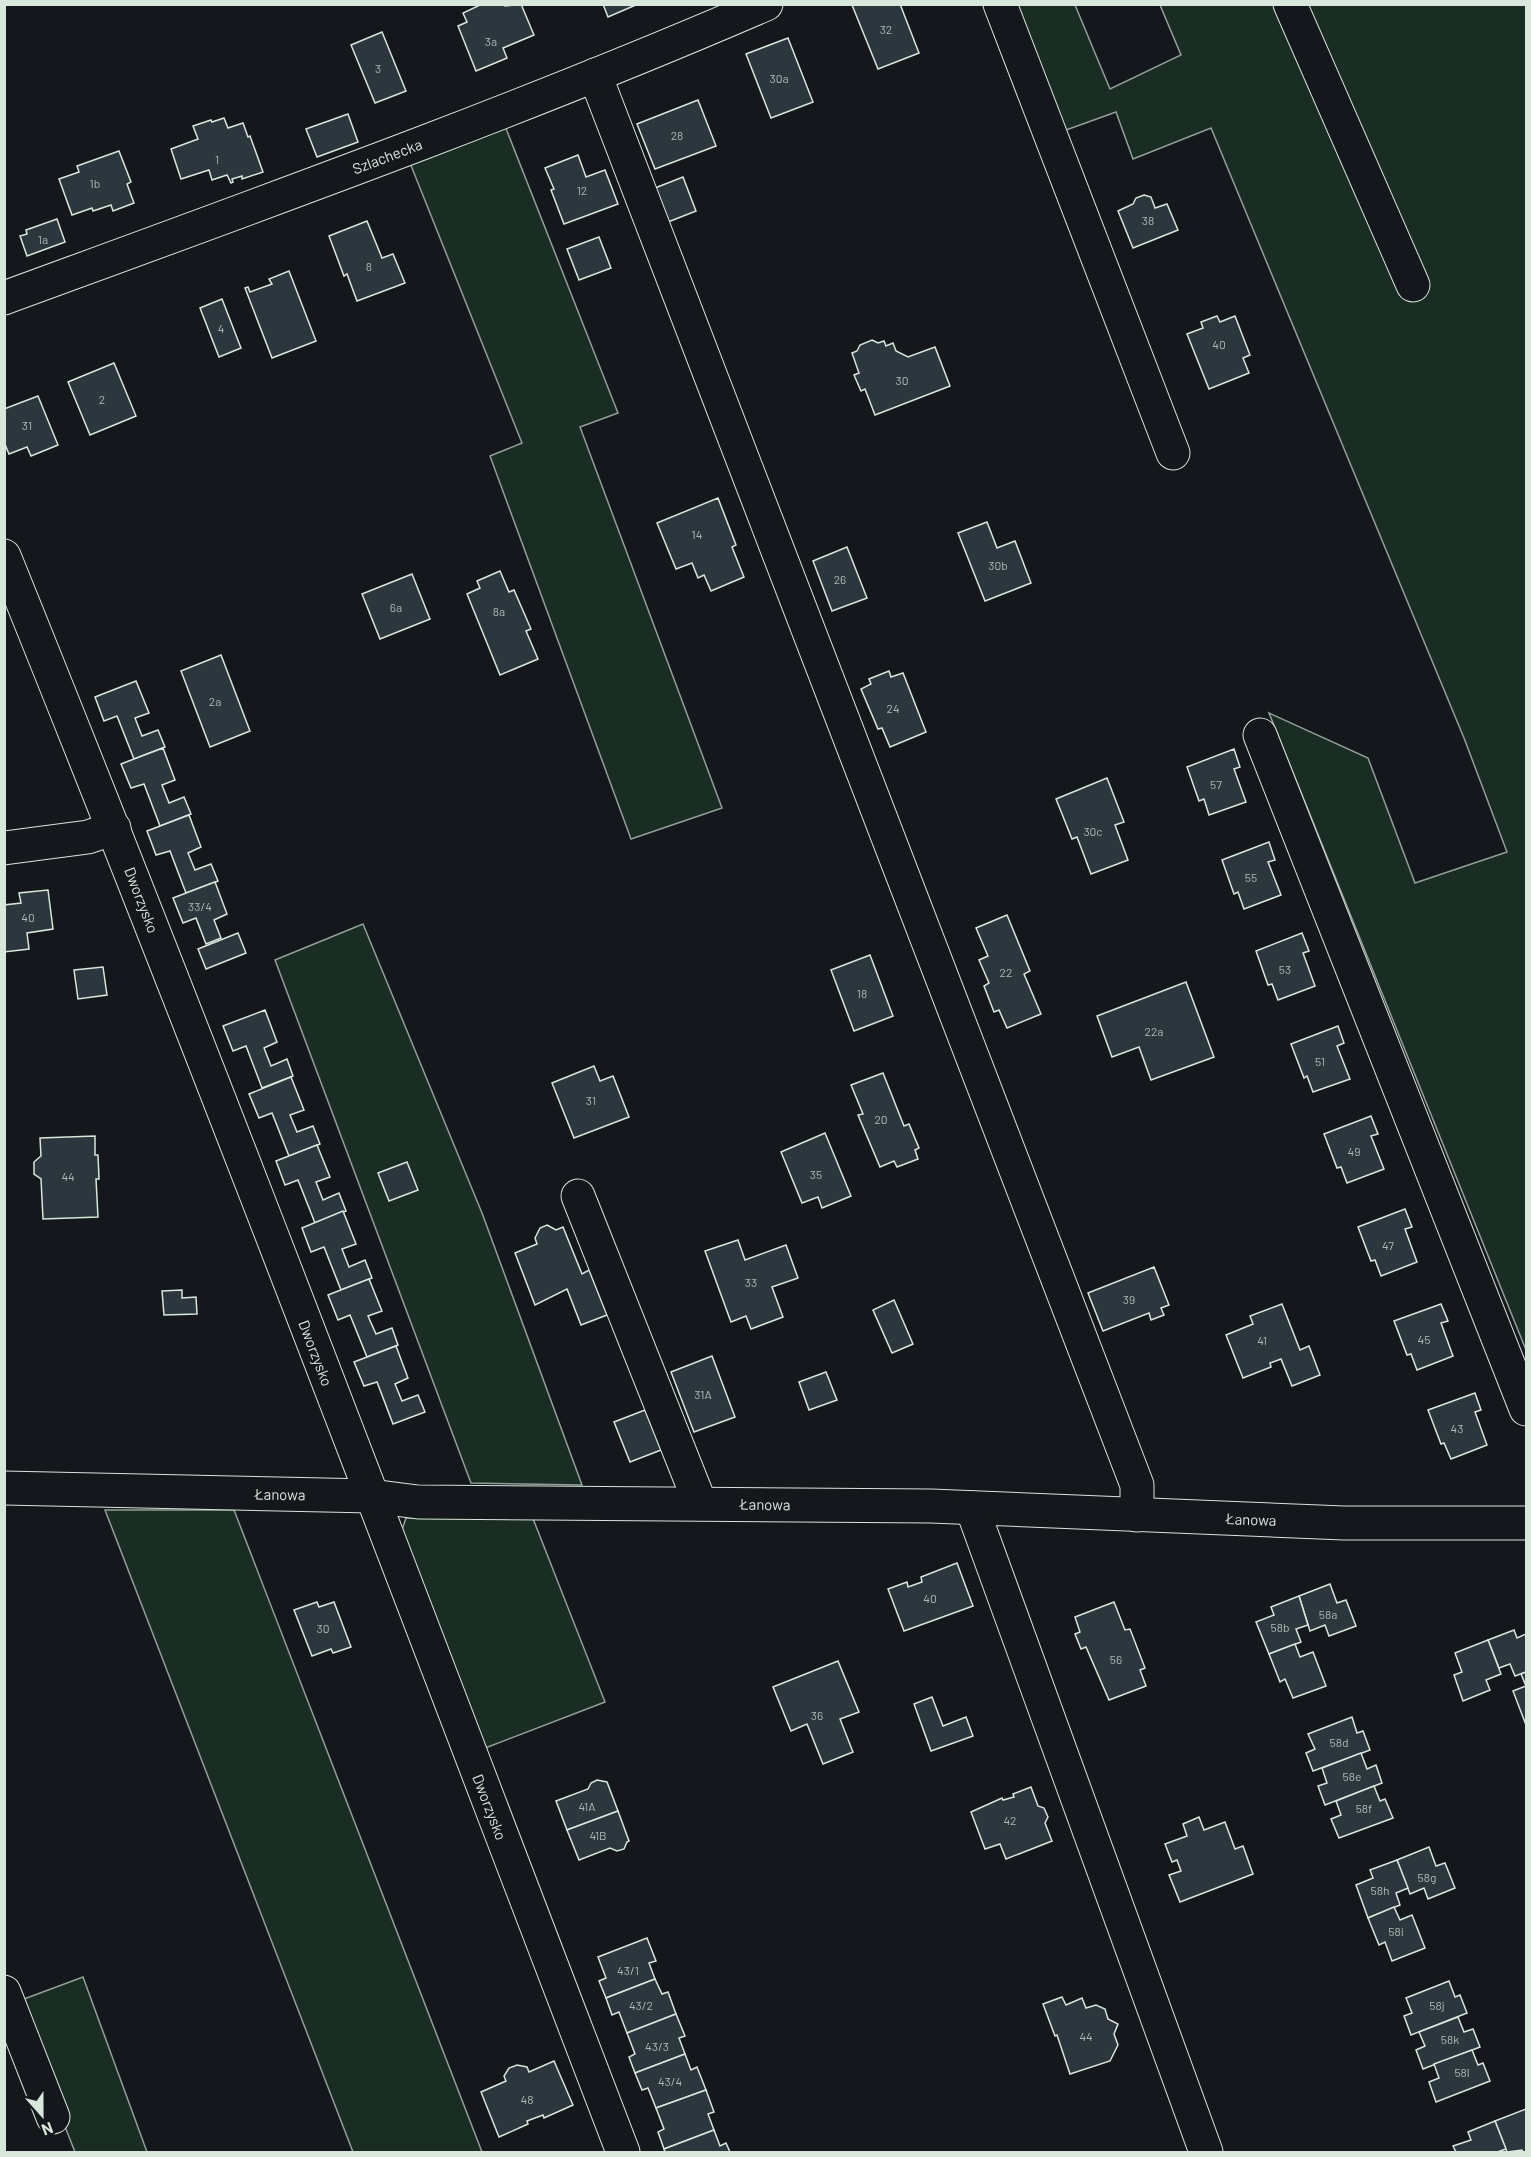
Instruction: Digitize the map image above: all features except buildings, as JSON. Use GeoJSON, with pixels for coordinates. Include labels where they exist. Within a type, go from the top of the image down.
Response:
{"type":"FeatureCollection","features":[{"type":"Feature","properties":{"kind":"street","name":"Szlachecka"},"geometry":{"type":"LineString","coordinates":[[4,298],[340,175],[595,75],[766,4]]}},
{"type":"Feature","properties":{"kind":"street"},"geometry":{"type":"LineString","coordinates":[[1000,4],[1173,453]]}},
{"type":"Feature","properties":{"kind":"street"},"geometry":{"type":"LineString","coordinates":[[1290,4],[1413,285]]}},
{"type":"Feature","properties":{"kind":"street"},"geometry":{"type":"LineString","coordinates":[[595,75],[1137,1485],[1137,1515]]}},
{"type":"Feature","properties":{"kind":"street","name":"Dworzysko"},"geometry":{"type":"LineString","coordinates":[[4,556],[114,828],[623,2152]]}},
{"type":"Feature","properties":{"kind":"street"},"geometry":{"type":"LineString","coordinates":[[1260,735],[1527,1409]]}},
{"type":"Feature","properties":{"kind":"street"},"geometry":{"type":"LineString","coordinates":[[4,848],[88,837],[114,828]]}},
{"type":"Feature","properties":{"kind":"street"},"geometry":{"type":"LineString","coordinates":[[578,1196],[700,1503]]}},
{"type":"Feature","properties":{"kind":"street","name":"Łanowa"},"geometry":{"type":"LineString","coordinates":[[4,1488],[371,1496],[418,1502],[700,1503],[972,1508],[1344,1523],[1527,1523]]}},
{"type":"Feature","properties":{"kind":"street"},"geometry":{"type":"LineString","coordinates":[[972,1508],[1206,2152]]}},
{"type":"Feature","properties":{"kind":"street"},"geometry":{"type":"LineString","coordinates":[[4,1992],[53,2117]]}},
{"type":"Feature","properties":{"kind":"green space"},"geometry":{"type":"Polygon","coordinates":[[[1007,5],[1075,5],[1110,89],[1181,55],[1160,5],[1526,5],[1526,1350],[1269,713],[1368,758],[1415,883],[1507,852],[1464,738],[1211,128],[1133,159],[1116,112],[1055,134],[1007,5]]]}},
{"type":"Feature","properties":{"kind":"green space"},"geometry":{"type":"Polygon","coordinates":[[[505,126],[618,413],[580,427],[722,808],[631,839],[490,456],[522,443],[410,163],[505,126]]]}},
{"type":"Feature","properties":{"kind":"green space"},"geometry":{"type":"Polygon","coordinates":[[[363,924],[482,1213],[582,1485],[471,1483],[275,960],[363,924]]]}},
{"type":"Feature","properties":{"kind":"green space"},"geometry":{"type":"Polygon","coordinates":[[[105,1510],[234,1510],[482,2152],[353,2152],[105,1510]]]}},
{"type":"Feature","properties":{"kind":"green space"},"geometry":{"type":"Polygon","coordinates":[[[532,1516],[605,1702],[480,1750],[400,1536],[406,1518],[532,1516]]]}},
{"type":"Feature","properties":{"kind":"green space"},"geometry":{"type":"Polygon","coordinates":[[[83,1977],[147,2152],[75,2152],[16,2002],[83,1977]]]}}]}
